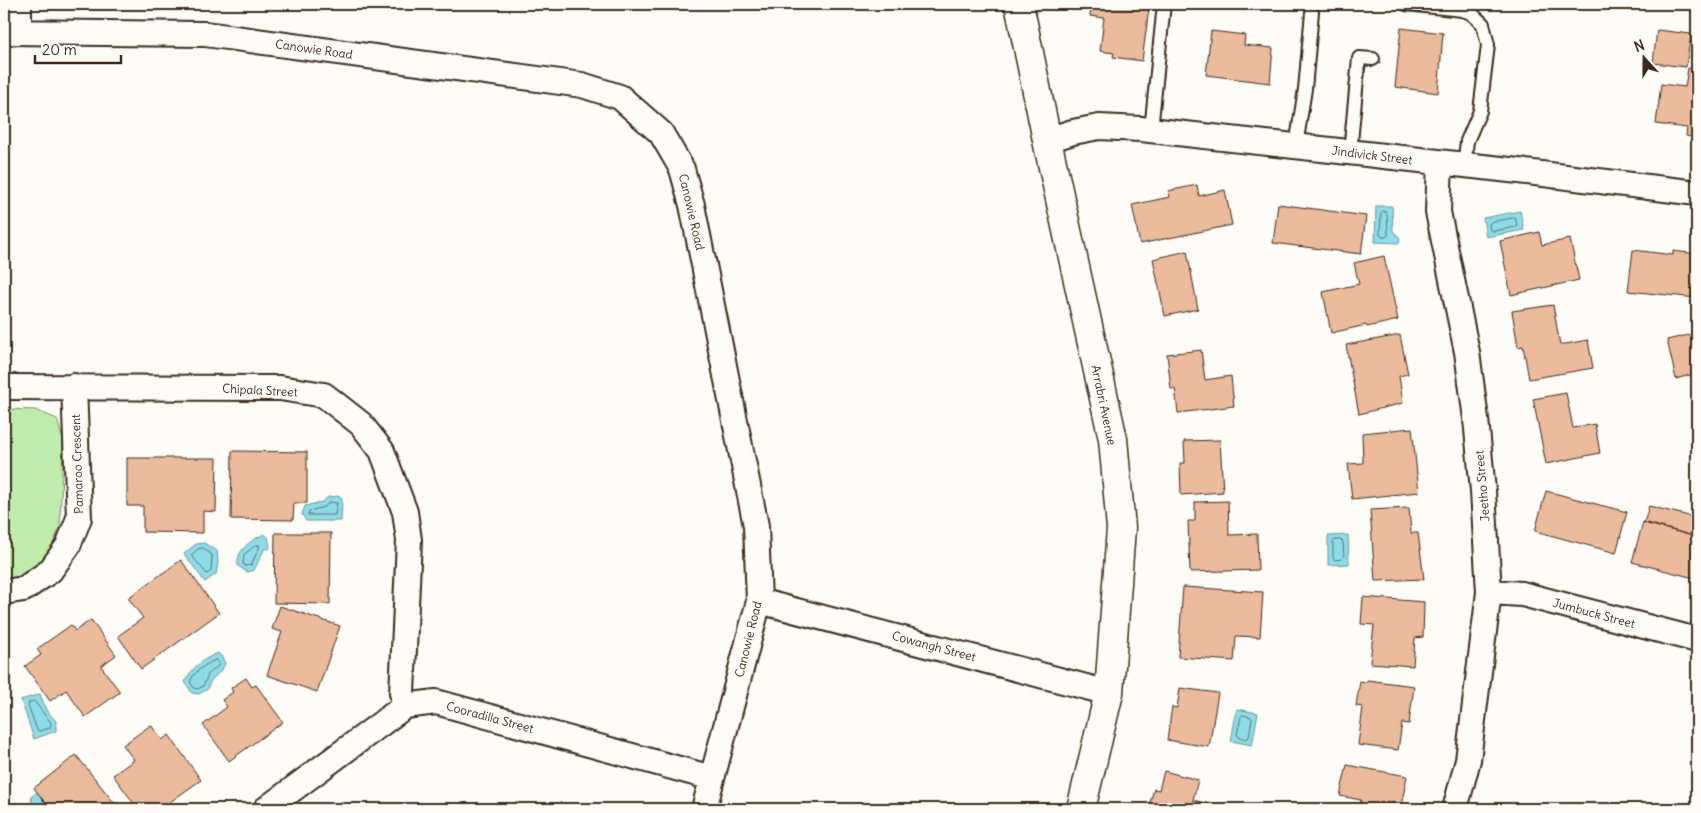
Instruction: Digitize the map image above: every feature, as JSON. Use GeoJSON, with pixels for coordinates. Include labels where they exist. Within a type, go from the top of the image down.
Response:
{"type":"FeatureCollection","features":[{"type":"Feature","properties":{"kind":"street"},"geometry":{"type":"LineString","coordinates":[[12,32],[19,4]]}},
{"type":"Feature","properties":{"kind":"street","name":"Arrabri Avenue"},"geometry":{"type":"LineString","coordinates":[[1019,4],[1113,439],[1121,528],[1109,693],[1081,809]]}},
{"type":"Feature","properties":{"kind":"street","name":"Canowie Road"},"geometry":{"type":"LineString","coordinates":[[12,32],[205,34],[582,85],[620,97],[661,133],[682,169],[692,205],[756,526],[759,601],[704,809]]}},
{"type":"Feature","properties":{"kind":"street","name":"Jindivick Street"},"geometry":{"type":"LineString","coordinates":[[1047,140],[1073,132],[1098,128],[1151,130],[1697,193]]}},
{"type":"Feature","properties":{"kind":"street","name":"Jeetho Street"},"geometry":{"type":"LineString","coordinates":[[1452,164],[1438,212],[1466,352],[1476,419],[1483,491],[1489,592],[1468,760],[1455,809]]}},
{"type":"Feature","properties":{"kind":"street","name":"Pamaroo Crescent"},"geometry":{"type":"LineString","coordinates":[[4,592],[24,589],[50,571],[68,546],[79,518],[74,386]]}},
{"type":"Feature","properties":{"kind":"street","name":"Chipala Street"},"geometry":{"type":"LineString","coordinates":[[4,387],[280,388],[324,395],[361,424],[382,451],[405,512],[409,540],[402,693],[405,706]]}},
{"type":"Feature","properties":{"kind":"street","name":"Jumbuck Street"},"geometry":{"type":"LineString","coordinates":[[1489,592],[1522,594],[1697,640]]}},
{"type":"Feature","properties":{"kind":"street","name":"Cowangh Street"},"geometry":{"type":"LineString","coordinates":[[759,601],[1109,693]]}},
{"type":"Feature","properties":{"kind":"street","name":"Cooradilla Street"},"geometry":{"type":"LineString","coordinates":[[266,809],[405,706],[436,702],[712,778]]}},
{"type":"Feature","properties":{"kind":"lane"},"geometry":{"type":"LineString","coordinates":[[1151,130],[1164,4]]}},
{"type":"Feature","properties":{"kind":"lane"},"geometry":{"type":"LineString","coordinates":[[1406,4],[1462,10],[1484,24],[1488,45],[1480,111],[1467,141],[1452,164]]}},
{"type":"Feature","properties":{"kind":"lane"},"geometry":{"type":"LineString","coordinates":[[1296,146],[1304,97],[1312,12]]}},
{"type":"Feature","properties":{"kind":"lane"},"geometry":{"type":"LineString","coordinates":[[1350,153],[1359,58],[1373,59]]}},
{"type":"Feature","properties":{"kind":"green space"},"geometry":{"type":"Polygon","coordinates":[[[4,409],[35,410],[57,419],[63,440],[60,527],[48,556],[22,577],[4,583],[4,409]]]}},
{"type":"Feature","properties":{"kind":"water"},"geometry":{"type":"Polygon","coordinates":[[[1376,206],[1392,206],[1393,231],[1400,238],[1399,243],[1375,242],[1376,206]]]}},
{"type":"Feature","properties":{"kind":"water"},"geometry":{"type":"Polygon","coordinates":[[[1520,211],[1524,230],[1486,237],[1483,218],[1520,211]]]}},
{"type":"Feature","properties":{"kind":"water"},"geometry":{"type":"Polygon","coordinates":[[[339,496],[342,498],[341,521],[306,521],[302,514],[305,506],[322,502],[328,497],[339,496]]]}},
{"type":"Feature","properties":{"kind":"water"},"geometry":{"type":"Polygon","coordinates":[[[264,534],[268,537],[270,547],[269,549],[265,548],[254,570],[247,572],[238,566],[239,555],[249,543],[264,534]]]}},
{"type":"Feature","properties":{"kind":"water"},"geometry":{"type":"Polygon","coordinates":[[[1348,535],[1349,564],[1328,565],[1328,536],[1348,535]]]}},
{"type":"Feature","properties":{"kind":"water"},"geometry":{"type":"Polygon","coordinates":[[[204,543],[217,551],[218,562],[216,574],[205,582],[184,554],[196,544],[204,543]]]}},
{"type":"Feature","properties":{"kind":"water"},"geometry":{"type":"Polygon","coordinates":[[[218,653],[225,663],[223,667],[211,681],[208,689],[199,694],[192,693],[185,682],[191,672],[198,664],[218,653]]]}},
{"type":"Feature","properties":{"kind":"water"},"geometry":{"type":"Polygon","coordinates":[[[40,694],[46,710],[56,721],[56,731],[34,739],[21,700],[40,694]]]}},
{"type":"Feature","properties":{"kind":"water"},"geometry":{"type":"Polygon","coordinates":[[[1237,709],[1258,713],[1252,745],[1231,741],[1237,709]]]}},
{"type":"Feature","properties":{"kind":"water"},"geometry":{"type":"Polygon","coordinates":[[[37,792],[50,809],[33,809],[31,797],[37,792]]]}},
{"type":"Feature","properties":{"kind":"building"},"geometry":{"type":"Polygon","coordinates":[[[1092,4],[1126,4],[1149,8],[1142,61],[1113,57],[1114,53],[1100,51],[1104,18],[1090,16],[1092,4]]]}},
{"type":"Feature","properties":{"kind":"building"},"geometry":{"type":"Polygon","coordinates":[[[1401,28],[1443,33],[1438,93],[1395,87],[1401,28]]]}},
{"type":"Feature","properties":{"kind":"building"},"geometry":{"type":"Polygon","coordinates":[[[1657,30],[1691,34],[1686,67],[1653,63],[1657,30]]]}},
{"type":"Feature","properties":{"kind":"building"},"geometry":{"type":"Polygon","coordinates":[[[1211,31],[1245,35],[1244,45],[1273,48],[1270,83],[1206,75],[1211,31]]]}},
{"type":"Feature","properties":{"kind":"building"},"geometry":{"type":"Polygon","coordinates":[[[1688,68],[1697,69],[1697,138],[1686,136],[1687,128],[1656,124],[1661,84],[1685,87],[1688,68]]]}},
{"type":"Feature","properties":{"kind":"building"},"geometry":{"type":"Polygon","coordinates":[[[1197,185],[1199,196],[1225,190],[1232,225],[1140,244],[1132,205],[1170,197],[1168,191],[1197,185]]]}},
{"type":"Feature","properties":{"kind":"building"},"geometry":{"type":"Polygon","coordinates":[[[1278,204],[1366,216],[1361,254],[1273,243],[1278,204]]]}},
{"type":"Feature","properties":{"kind":"building"},"geometry":{"type":"Polygon","coordinates":[[[1539,232],[1542,245],[1570,239],[1579,280],[1511,295],[1500,241],[1539,232]]]}},
{"type":"Feature","properties":{"kind":"building"},"geometry":{"type":"Polygon","coordinates":[[[1633,250],[1673,255],[1673,251],[1697,254],[1697,298],[1628,291],[1633,250]]]}},
{"type":"Feature","properties":{"kind":"building"},"geometry":{"type":"Polygon","coordinates":[[[1187,251],[1198,309],[1165,316],[1153,259],[1187,251]]]}},
{"type":"Feature","properties":{"kind":"building"},"geometry":{"type":"Polygon","coordinates":[[[1384,256],[1398,320],[1331,333],[1323,292],[1359,284],[1354,263],[1384,256]]]}},
{"type":"Feature","properties":{"kind":"building"},"geometry":{"type":"Polygon","coordinates":[[[1553,305],[1560,345],[1588,340],[1593,368],[1529,379],[1523,346],[1518,347],[1512,311],[1553,305]]]}},
{"type":"Feature","properties":{"kind":"building"},"geometry":{"type":"Polygon","coordinates":[[[1697,333],[1697,373],[1676,379],[1667,340],[1697,333]]]}},
{"type":"Feature","properties":{"kind":"building"},"geometry":{"type":"Polygon","coordinates":[[[1400,335],[1408,374],[1399,376],[1403,403],[1359,414],[1346,345],[1400,335]]]}},
{"type":"Feature","properties":{"kind":"building"},"geometry":{"type":"Polygon","coordinates":[[[1201,350],[1205,380],[1231,376],[1234,406],[1178,413],[1175,389],[1171,389],[1167,354],[1201,350]]]}},
{"type":"Feature","properties":{"kind":"building"},"geometry":{"type":"Polygon","coordinates":[[[1566,393],[1573,428],[1595,424],[1600,453],[1546,464],[1533,399],[1566,393]]]}},
{"type":"Feature","properties":{"kind":"building"},"geometry":{"type":"Polygon","coordinates":[[[1412,428],[1419,492],[1352,499],[1348,464],[1363,463],[1362,433],[1412,428]]]}},
{"type":"Feature","properties":{"kind":"building"},"geometry":{"type":"Polygon","coordinates":[[[1220,440],[1223,492],[1181,495],[1180,463],[1185,463],[1184,441],[1220,440]]]}},
{"type":"Feature","properties":{"kind":"building"},"geometry":{"type":"Polygon","coordinates":[[[232,451],[307,452],[307,503],[294,503],[293,520],[231,519],[232,451]]]}},
{"type":"Feature","properties":{"kind":"building"},"geometry":{"type":"Polygon","coordinates":[[[127,458],[217,458],[216,512],[203,511],[203,533],[143,532],[143,506],[127,506],[127,458]]]}},
{"type":"Feature","properties":{"kind":"building"},"geometry":{"type":"Polygon","coordinates":[[[1546,491],[1627,512],[1616,553],[1535,531],[1546,491]]]}},
{"type":"Feature","properties":{"kind":"building"},"geometry":{"type":"Polygon","coordinates":[[[1228,501],[1229,535],[1257,534],[1258,570],[1190,572],[1188,521],[1195,521],[1195,502],[1228,501]]]}},
{"type":"Feature","properties":{"kind":"building"},"geometry":{"type":"Polygon","coordinates":[[[1649,506],[1697,518],[1697,537],[1644,523],[1649,506]]]}},
{"type":"Feature","properties":{"kind":"building"},"geometry":{"type":"Polygon","coordinates":[[[1409,508],[1411,533],[1418,533],[1424,579],[1375,581],[1370,510],[1409,508]]]}},
{"type":"Feature","properties":{"kind":"building"},"geometry":{"type":"Polygon","coordinates":[[[1643,522],[1697,537],[1697,565],[1694,578],[1632,562],[1643,522]]]}},
{"type":"Feature","properties":{"kind":"building"},"geometry":{"type":"Polygon","coordinates":[[[275,533],[331,533],[330,604],[274,603],[275,533]]]}},
{"type":"Feature","properties":{"kind":"building"},"geometry":{"type":"Polygon","coordinates":[[[181,560],[219,613],[141,669],[118,636],[143,618],[128,598],[181,560]]]}},
{"type":"Feature","properties":{"kind":"building"},"geometry":{"type":"Polygon","coordinates":[[[1183,587],[1263,592],[1260,637],[1236,636],[1234,661],[1178,657],[1183,587]]]}},
{"type":"Feature","properties":{"kind":"building"},"geometry":{"type":"Polygon","coordinates":[[[1363,597],[1424,602],[1423,637],[1415,638],[1413,666],[1370,663],[1374,625],[1361,624],[1363,597]]]}},
{"type":"Feature","properties":{"kind":"building"},"geometry":{"type":"Polygon","coordinates":[[[280,606],[340,626],[317,692],[267,675],[282,632],[272,629],[280,606]]]}},
{"type":"Feature","properties":{"kind":"building"},"geometry":{"type":"Polygon","coordinates":[[[91,620],[116,655],[101,666],[120,692],[85,717],[66,690],[50,701],[25,666],[41,655],[37,649],[71,625],[75,631],[91,620]]]}},
{"type":"Feature","properties":{"kind":"building"},"geometry":{"type":"Polygon","coordinates":[[[246,678],[252,687],[256,685],[283,722],[229,761],[203,725],[227,707],[222,700],[233,692],[231,688],[246,678]]]}},
{"type":"Feature","properties":{"kind":"building"},"geometry":{"type":"Polygon","coordinates":[[[1367,680],[1414,686],[1409,724],[1402,723],[1398,750],[1358,745],[1363,707],[1356,706],[1360,681],[1367,682],[1367,680]]]}},
{"type":"Feature","properties":{"kind":"building"},"geometry":{"type":"Polygon","coordinates":[[[1180,688],[1218,693],[1209,747],[1167,740],[1172,707],[1177,708],[1180,688]]]}},
{"type":"Feature","properties":{"kind":"building"},"geometry":{"type":"Polygon","coordinates":[[[151,725],[162,740],[169,735],[201,780],[160,809],[138,809],[113,775],[134,760],[123,745],[151,725]]]}},
{"type":"Feature","properties":{"kind":"building"},"geometry":{"type":"Polygon","coordinates":[[[76,755],[119,809],[50,809],[34,788],[76,755]]]}},
{"type":"Feature","properties":{"kind":"building"},"geometry":{"type":"Polygon","coordinates":[[[1347,765],[1407,776],[1401,807],[1396,806],[1395,809],[1359,809],[1361,800],[1340,796],[1347,765]]]}},
{"type":"Feature","properties":{"kind":"building"},"geometry":{"type":"Polygon","coordinates":[[[1164,771],[1198,780],[1193,800],[1213,805],[1212,809],[1148,809],[1154,789],[1159,790],[1164,771]]]}}]}
